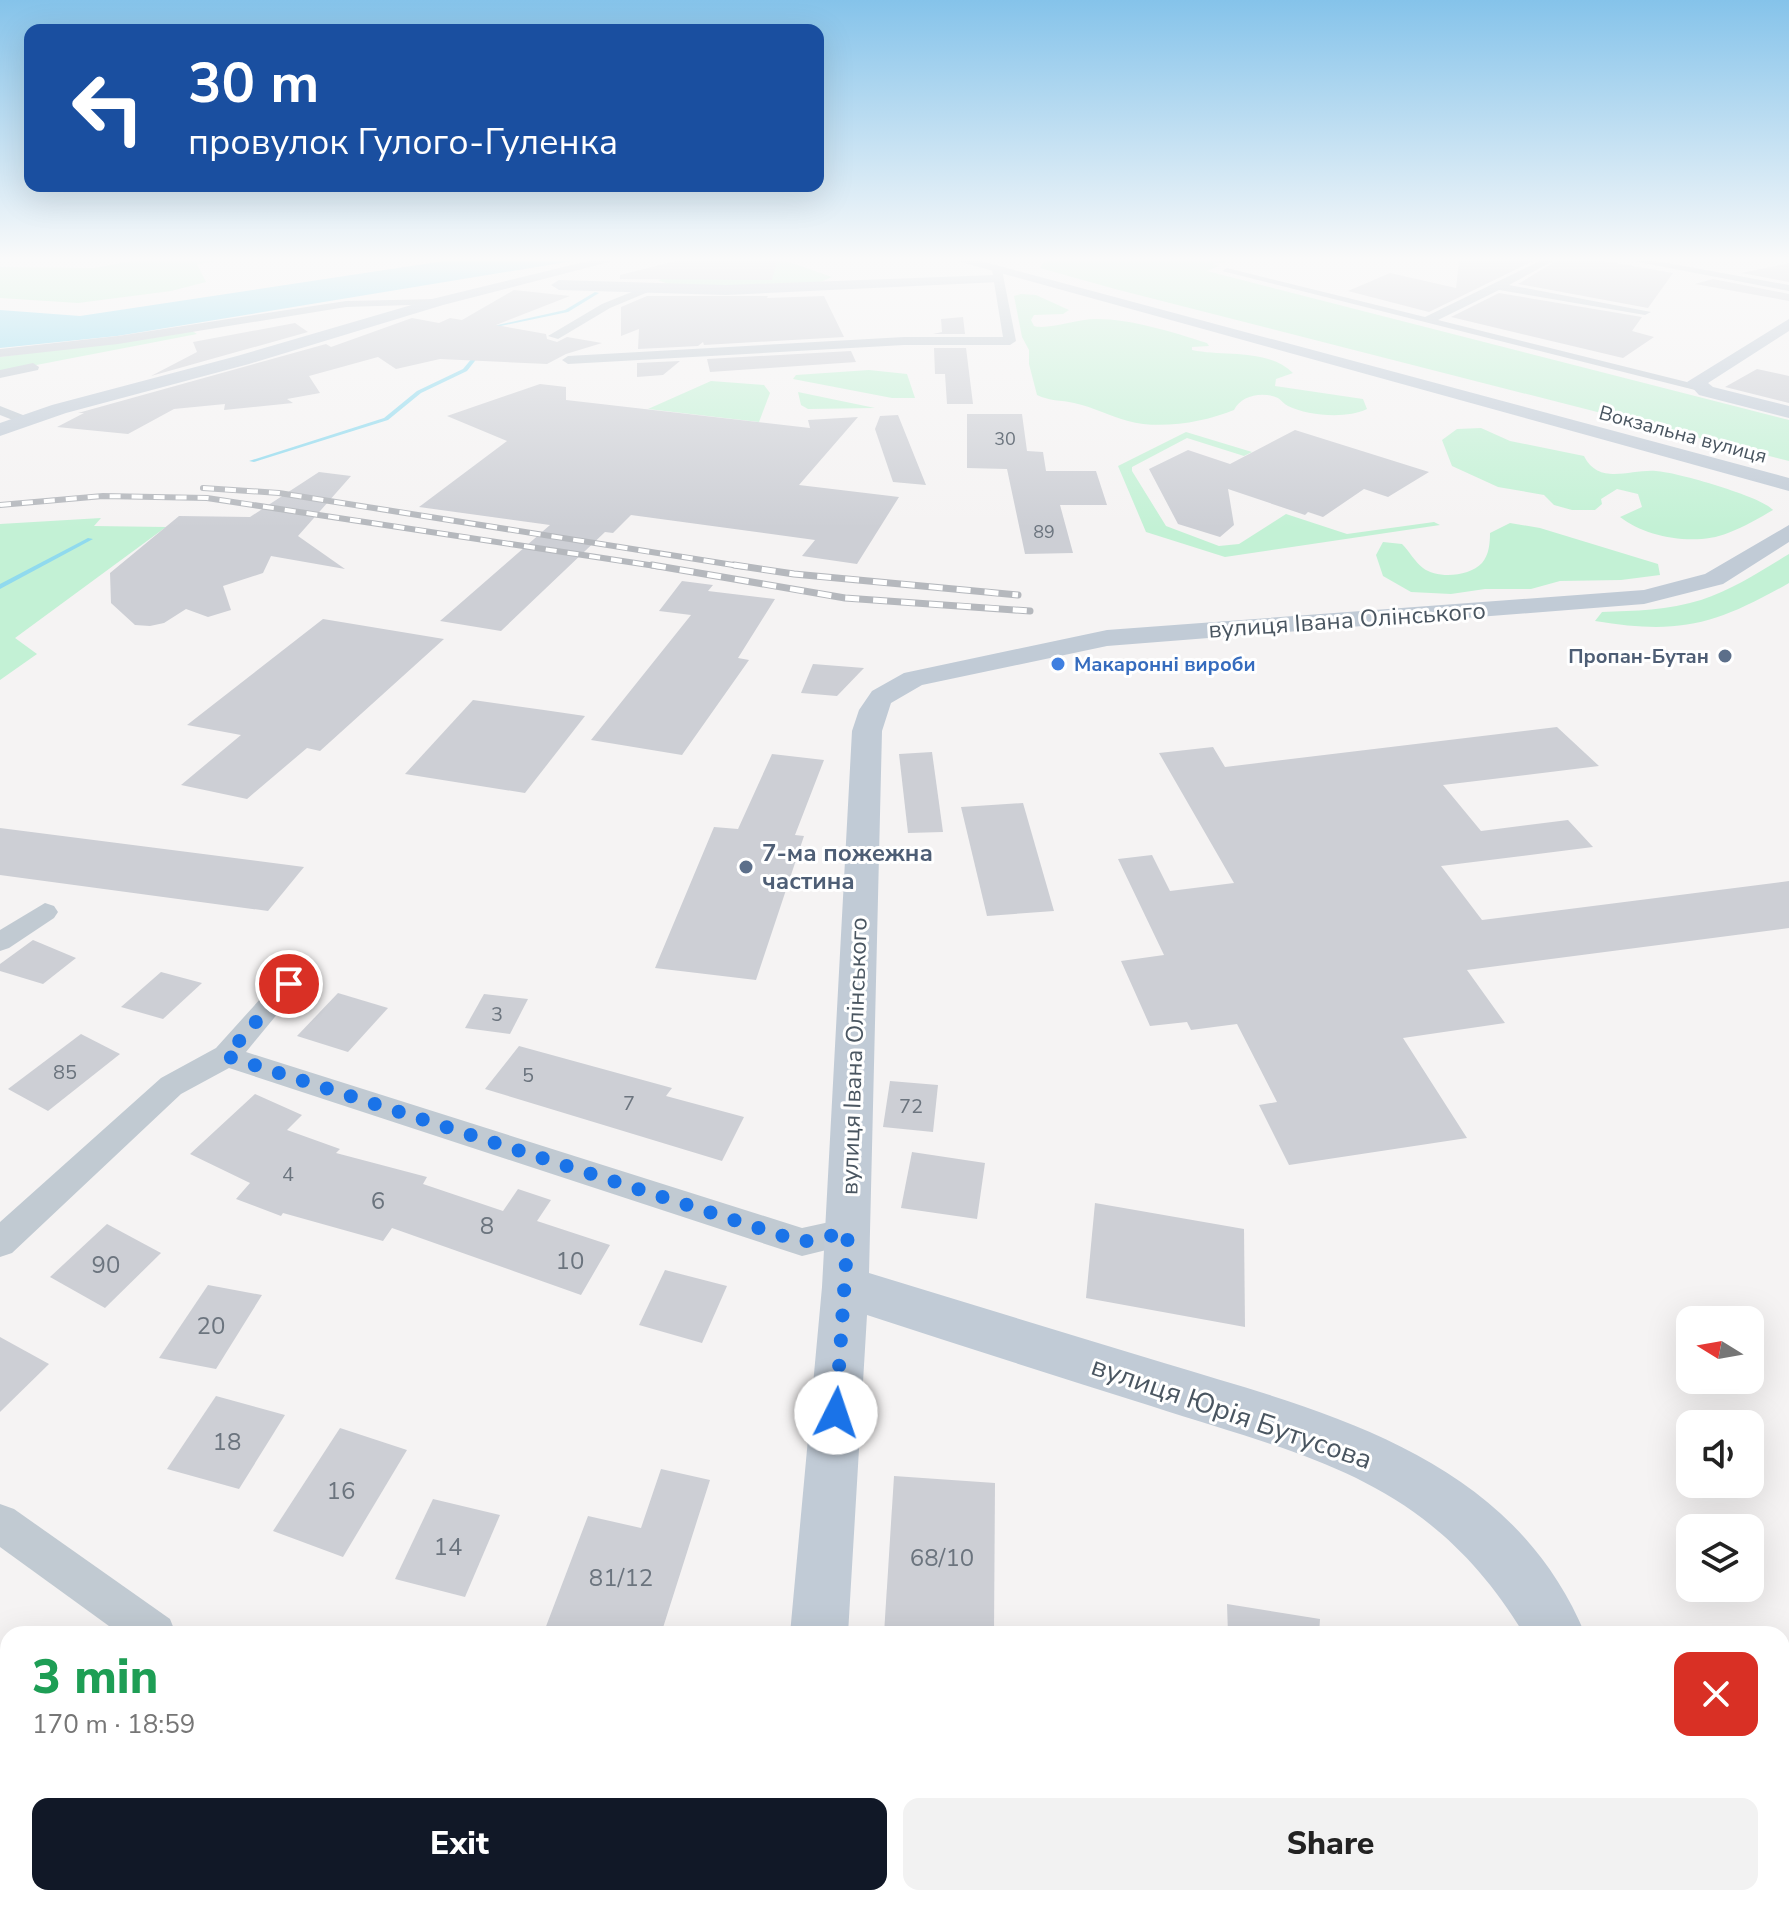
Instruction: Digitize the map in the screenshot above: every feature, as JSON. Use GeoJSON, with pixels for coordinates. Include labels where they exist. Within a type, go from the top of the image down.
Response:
{"type":"FeatureCollection","features":[{"type":"Feature","properties":{"kind":"main road"},"geometry":{"type":"LineString","coordinates":[[0,430],[23,420],[280,350]]}},
{"type":"Feature","properties":{"kind":"main road","name":"Вокзальна вулиця"},"geometry":{"type":"LineString","coordinates":[[1290,350],[1789,485]]}},
{"type":"Feature","properties":{"kind":"main road"},"geometry":{"type":"LineString","coordinates":[[1746,350],[1697,379],[1698,385],[1706,391],[1789,412]]}},
{"type":"Feature","properties":{"kind":"main road","name":"вулиця Івана Олінського"},"geometry":{"type":"LineString","coordinates":[[820,1626],[848,1232],[867,731],[871,709],[885,692],[914,679],[1107,638],[1644,597],[1714,579],[1789,532]]}},
{"type":"Feature","properties":{"kind":"main road","name":"вулиця Юрія Бутусова"},"geometry":{"type":"LineString","coordinates":[[845,1287],[1267,1419],[1367,1454],[1414,1480],[1493,1543],[1518,1573],[1551,1626]]}},
{"type":"Feature","properties":{"kind":"street"},"geometry":{"type":"LineString","coordinates":[[0,353],[28,350]]}},
{"type":"Feature","properties":{"kind":"street"},"geometry":{"type":"LineString","coordinates":[[568,360],[746,350]]}},
{"type":"Feature","properties":{"kind":"street"},"geometry":{"type":"LineString","coordinates":[[1542,350],[1706,391]]}},
{"type":"Feature","properties":{"kind":"street"},"geometry":{"type":"LineString","coordinates":[[0,374],[33,367]]}},
{"type":"Feature","properties":{"kind":"street"},"geometry":{"type":"LineString","coordinates":[[0,410],[23,420]]}},
{"type":"Feature","properties":{"kind":"street"},"geometry":{"type":"LineString","coordinates":[[0,942],[45,912]]}},
{"type":"Feature","properties":{"kind":"street"},"geometry":{"type":"LineString","coordinates":[[0,1243],[171,1086],[226,1056],[289,984]]}},
{"type":"Feature","properties":{"kind":"street"},"geometry":{"type":"LineString","coordinates":[[226,1056],[802,1242],[848,1232]]}},
{"type":"Feature","properties":{"kind":"street"},"geometry":{"type":"LineString","coordinates":[[0,1523],[144,1626]]}},
{"type":"Feature","properties":{"kind":"green space"},"geometry":{"type":"Polygon","coordinates":[[[52,350],[114,350],[0,372],[0,357],[52,350]]]}},
{"type":"Feature","properties":{"kind":"green space"},"geometry":{"type":"Polygon","coordinates":[[[1029,350],[1192,350],[1258,357],[1283,365],[1293,373],[1276,379],[1275,386],[1363,399],[1367,409],[1349,414],[1317,414],[1288,406],[1272,396],[1259,395],[1242,401],[1234,410],[1210,418],[1182,423],[1141,424],[1037,395],[1029,364],[1029,350]]]}},
{"type":"Feature","properties":{"kind":"green space"},"geometry":{"type":"Polygon","coordinates":[[[1354,350],[1515,350],[1789,420],[1789,461],[1354,350]]]}},
{"type":"Feature","properties":{"kind":"green space"},"geometry":{"type":"Polygon","coordinates":[[[869,370],[907,374],[915,398],[892,398],[793,379],[796,375],[869,370]]]}},
{"type":"Feature","properties":{"kind":"green space"},"geometry":{"type":"Polygon","coordinates":[[[711,381],[764,385],[770,393],[759,422],[648,409],[711,381]]]}},
{"type":"Feature","properties":{"kind":"green space"},"geometry":{"type":"Polygon","coordinates":[[[798,392],[875,408],[808,409],[801,405],[798,392]]]}},
{"type":"Feature","properties":{"kind":"green space"},"geometry":{"type":"Polygon","coordinates":[[[1481,428],[1510,441],[1584,456],[1598,471],[1616,474],[1656,471],[1681,476],[1737,492],[1773,510],[1715,537],[1687,539],[1658,535],[1620,517],[1642,507],[1638,494],[1617,489],[1601,499],[1602,504],[1595,510],[1572,510],[1554,505],[1544,495],[1498,487],[1452,466],[1442,440],[1457,429],[1481,428]]]}},
{"type":"Feature","properties":{"kind":"green space"},"geometry":{"type":"Polygon","coordinates":[[[1186,432],[1252,452],[1244,456],[1187,438],[1132,467],[1132,471],[1166,526],[1219,546],[1239,544],[1286,514],[1347,534],[1434,522],[1440,525],[1225,557],[1146,532],[1118,466],[1186,432]]]}},
{"type":"Feature","properties":{"kind":"green space"},"geometry":{"type":"Polygon","coordinates":[[[101,518],[94,526],[166,527],[15,638],[37,654],[0,680],[0,524],[101,518]]]}},
{"type":"Feature","properties":{"kind":"green space"},"geometry":{"type":"Polygon","coordinates":[[[1510,523],[1540,528],[1658,564],[1660,575],[1621,580],[1560,581],[1531,589],[1485,589],[1451,594],[1411,592],[1383,576],[1376,555],[1383,542],[1402,544],[1429,572],[1461,574],[1482,563],[1488,553],[1490,533],[1510,523]]]}},
{"type":"Feature","properties":{"kind":"green space"},"geometry":{"type":"Polygon","coordinates":[[[1789,554],[1789,583],[1717,617],[1696,623],[1650,627],[1595,621],[1602,612],[1664,608],[1713,596],[1789,554]]]}},
{"type":"Feature","properties":{"kind":"building"},"geometry":{"type":"Polygon","coordinates":[[[244,350],[151,376],[197,352],[244,350]]]}},
{"type":"Feature","properties":{"kind":"building"},"geometry":{"type":"Polygon","coordinates":[[[305,350],[579,350],[547,364],[440,359],[396,369],[378,357],[309,376],[320,393],[287,399],[293,403],[224,410],[225,404],[174,409],[128,434],[57,427],[84,413],[78,413],[305,350]]]}},
{"type":"Feature","properties":{"kind":"building"},"geometry":{"type":"Polygon","coordinates":[[[934,350],[966,350],[973,404],[947,404],[945,374],[935,374],[934,350]]]}},
{"type":"Feature","properties":{"kind":"building"},"geometry":{"type":"Polygon","coordinates":[[[1589,350],[1635,350],[1623,358],[1589,350]]]}},
{"type":"Feature","properties":{"kind":"building"},"geometry":{"type":"Polygon","coordinates":[[[851,351],[856,362],[710,372],[707,359],[851,351]]]}},
{"type":"Feature","properties":{"kind":"building"},"geometry":{"type":"Polygon","coordinates":[[[680,361],[663,375],[637,377],[637,363],[680,361]]]}},
{"type":"Feature","properties":{"kind":"building"},"geometry":{"type":"Polygon","coordinates":[[[1757,369],[1789,376],[1789,403],[1725,387],[1757,369]]]}},
{"type":"Feature","properties":{"kind":"building"},"geometry":{"type":"Polygon","coordinates":[[[540,384],[566,387],[566,400],[810,428],[808,420],[858,417],[799,485],[899,497],[857,564],[802,556],[815,540],[631,515],[613,533],[605,532],[501,631],[440,621],[550,525],[419,507],[507,441],[447,416],[540,384]]]}},
{"type":"Feature","properties":{"kind":"building"},"geometry":{"type":"Polygon","coordinates":[[[967,414],[1022,414],[1027,451],[1043,452],[1046,471],[1096,471],[1107,505],[1060,505],[1073,553],[1025,554],[1007,469],[967,468],[967,414]]]}},
{"type":"Feature","properties":{"kind":"building"},"geometry":{"type":"Polygon","coordinates":[[[898,415],[926,485],[893,482],[875,429],[880,416],[898,415]]]}},
{"type":"Feature","properties":{"kind":"building"},"geometry":{"type":"Polygon","coordinates":[[[1295,430],[1429,472],[1388,497],[1364,489],[1323,517],[1308,512],[1305,515],[1228,489],[1234,525],[1220,537],[1178,524],[1149,469],[1188,450],[1230,464],[1295,430]]]}},
{"type":"Feature","properties":{"kind":"building"},"geometry":{"type":"Polygon","coordinates":[[[319,472],[351,476],[298,536],[345,569],[271,556],[263,573],[223,586],[231,610],[208,617],[186,609],[164,623],[150,626],[135,625],[111,603],[110,573],[179,516],[250,517],[319,472]]]}},
{"type":"Feature","properties":{"kind":"building"},"geometry":{"type":"Polygon","coordinates":[[[682,581],[713,585],[708,591],[775,599],[738,658],[749,660],[682,755],[591,740],[691,615],[659,611],[682,581]]]}},
{"type":"Feature","properties":{"kind":"building"},"geometry":{"type":"Polygon","coordinates":[[[323,619],[444,639],[320,751],[307,748],[247,799],[181,785],[241,735],[187,725],[323,619]]]}},
{"type":"Feature","properties":{"kind":"building"},"geometry":{"type":"Polygon","coordinates":[[[813,664],[864,668],[837,696],[801,693],[813,664]]]}},
{"type":"Feature","properties":{"kind":"building"},"geometry":{"type":"Polygon","coordinates":[[[473,700],[585,716],[525,793],[405,774],[473,700]]]}},
{"type":"Feature","properties":{"kind":"building"},"geometry":{"type":"Polygon","coordinates":[[[1557,727],[1599,766],[1443,785],[1481,831],[1568,820],[1593,847],[1441,866],[1482,920],[1789,881],[1789,928],[1467,970],[1505,1023],[1403,1038],[1467,1138],[1289,1165],[1259,1105],[1277,1102],[1237,1024],[1191,1030],[1187,1022],[1150,1026],[1121,961],[1164,955],[1118,859],[1152,855],[1170,891],[1234,883],[1159,753],[1213,747],[1225,767],[1557,727]]]}},
{"type":"Feature","properties":{"kind":"building"},"geometry":{"type":"Polygon","coordinates":[[[932,752],[943,832],[908,833],[899,754],[932,752]]]}},
{"type":"Feature","properties":{"kind":"building"},"geometry":{"type":"Polygon","coordinates":[[[772,754],[824,760],[795,835],[804,836],[756,980],[655,968],[714,827],[738,829],[772,754]]]}},
{"type":"Feature","properties":{"kind":"building"},"geometry":{"type":"Polygon","coordinates":[[[1023,803],[1054,911],[987,916],[961,807],[1023,803]]]}},
{"type":"Feature","properties":{"kind":"building"},"geometry":{"type":"Polygon","coordinates":[[[0,828],[304,867],[268,911],[0,875],[0,828]]]}},
{"type":"Feature","properties":{"kind":"building"},"geometry":{"type":"Polygon","coordinates":[[[33,940],[76,958],[43,984],[0,971],[0,964],[33,940]]]}},
{"type":"Feature","properties":{"kind":"building"},"geometry":{"type":"Polygon","coordinates":[[[161,972],[202,983],[163,1019],[121,1007],[161,972]]]}},
{"type":"Feature","properties":{"kind":"building"},"geometry":{"type":"Polygon","coordinates":[[[338,993],[388,1008],[348,1052],[297,1036],[338,993]]]}},
{"type":"Feature","properties":{"kind":"building"},"geometry":{"type":"Polygon","coordinates":[[[484,994],[528,999],[510,1034],[465,1028],[484,994]]]}},
{"type":"Feature","properties":{"kind":"building"},"geometry":{"type":"Polygon","coordinates":[[[81,1034],[120,1054],[48,1111],[8,1089],[81,1034]]]}},
{"type":"Feature","properties":{"kind":"building"},"geometry":{"type":"Polygon","coordinates":[[[519,1046],[672,1088],[666,1096],[744,1117],[722,1161],[485,1089],[519,1046]]]}},
{"type":"Feature","properties":{"kind":"building"},"geometry":{"type":"Polygon","coordinates":[[[890,1081],[938,1085],[933,1132],[883,1127],[890,1081]]]}},
{"type":"Feature","properties":{"kind":"building"},"geometry":{"type":"Polygon","coordinates":[[[255,1094],[302,1115],[287,1130],[340,1149],[336,1153],[427,1177],[423,1184],[503,1211],[518,1189],[551,1200],[537,1221],[610,1245],[581,1295],[392,1228],[383,1241],[283,1213],[281,1216],[236,1199],[250,1183],[190,1154],[255,1094]]]}},
{"type":"Feature","properties":{"kind":"building"},"geometry":{"type":"Polygon","coordinates":[[[912,1152],[985,1163],[977,1219],[901,1208],[912,1152]]]}},
{"type":"Feature","properties":{"kind":"building"},"geometry":{"type":"Polygon","coordinates":[[[1095,1203],[1244,1229],[1245,1327],[1086,1298],[1095,1203]]]}},
{"type":"Feature","properties":{"kind":"building"},"geometry":{"type":"Polygon","coordinates":[[[107,1224],[161,1253],[105,1308],[50,1277],[107,1224]]]}},
{"type":"Feature","properties":{"kind":"building"},"geometry":{"type":"Polygon","coordinates":[[[665,1270],[727,1286],[702,1343],[639,1325],[665,1270]]]}},
{"type":"Feature","properties":{"kind":"building"},"geometry":{"type":"Polygon","coordinates":[[[208,1285],[262,1295],[216,1369],[159,1358],[208,1285]]]}},
{"type":"Feature","properties":{"kind":"building"},"geometry":{"type":"Polygon","coordinates":[[[0,1337],[49,1364],[0,1412],[0,1337]]]}},
{"type":"Feature","properties":{"kind":"building"},"geometry":{"type":"Polygon","coordinates":[[[216,1396],[285,1415],[239,1489],[167,1469],[216,1396]]]}},
{"type":"Feature","properties":{"kind":"building"},"geometry":{"type":"Polygon","coordinates":[[[340,1428],[407,1450],[343,1557],[273,1531],[340,1428]]]}},
{"type":"Feature","properties":{"kind":"building"},"geometry":{"type":"Polygon","coordinates":[[[661,1469],[710,1480],[664,1626],[546,1626],[588,1516],[641,1528],[661,1469]]]}},
{"type":"Feature","properties":{"kind":"building"},"geometry":{"type":"Polygon","coordinates":[[[894,1476],[995,1483],[994,1626],[885,1626],[894,1476]]]}},
{"type":"Feature","properties":{"kind":"building"},"geometry":{"type":"Polygon","coordinates":[[[433,1499],[500,1515],[465,1597],[395,1579],[433,1499]]]}},
{"type":"Feature","properties":{"kind":"building"},"geometry":{"type":"Polygon","coordinates":[[[1227,1604],[1320,1619],[1320,1626],[1228,1626],[1227,1604]]]}},
{"type":"Feature","properties":{"kind":"waterway"},"geometry":{"type":"LineString","coordinates":[[252,461],[386,419],[419,392],[465,370],[480,352]]}},
{"type":"Feature","properties":{"kind":"waterway"},"geometry":{"type":"LineString","coordinates":[[0,587],[90,539]]}},
{"type":"Feature","properties":{"kind":"railway"},"geometry":{"type":"LineString","coordinates":[[203,488],[279,493],[746,567]]}},
{"type":"Feature","properties":{"kind":"railway"},"geometry":{"type":"LineString","coordinates":[[0,505],[103,496],[207,498],[662,567]]}},
{"type":"Feature","properties":{"kind":"railway"},"geometry":{"type":"LineString","coordinates":[[652,565],[845,598],[1030,611]]}},
{"type":"Feature","properties":{"kind":"railway"},"geometry":{"type":"LineString","coordinates":[[734,565],[794,574],[1018,595]]}},
{"type":"Feature","properties":{"kind":"place","name":"Пропан-Бутан"},"geometry":{"type":"Point","coordinates":[1725,656]}},
{"type":"Feature","properties":{"kind":"place","name":"Макаронні вироби"},"geometry":{"type":"Point","coordinates":[1058,664]}},
{"type":"Feature","properties":{"kind":"place","name":"7-ма пожежна частина"},"geometry":{"type":"Point","coordinates":[746,867]}},
{"type":"Feature","properties":{"kind":"route"},"geometry":{"type":"LineString","coordinates":[[289,984],[226,1056],[802,1242],[848,1232],[836,1413]]}}]}
